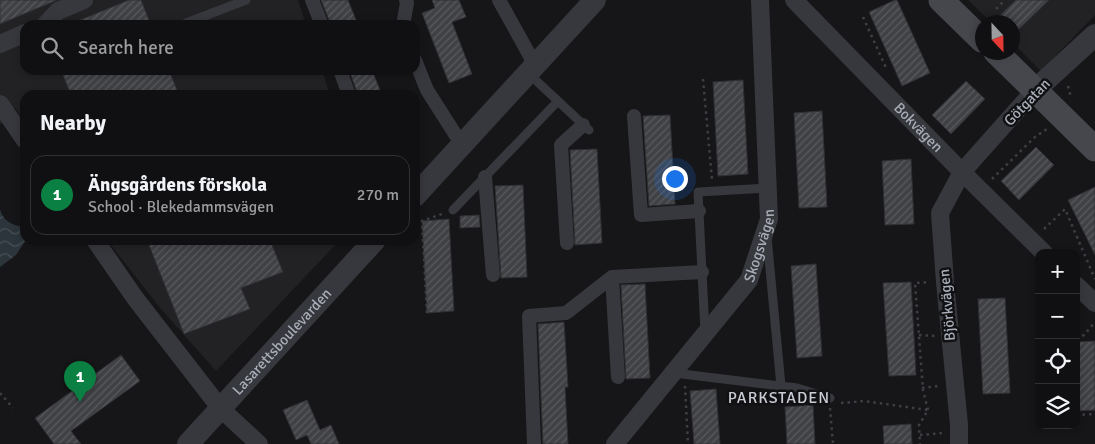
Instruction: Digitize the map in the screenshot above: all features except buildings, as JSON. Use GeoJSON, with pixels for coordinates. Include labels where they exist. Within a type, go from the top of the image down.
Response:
{"type":"FeatureCollection","features":[{"type":"Feature","properties":{"kind":"main road"},"geometry":{"type":"LineString","coordinates":[[941,0],[975,33]]}},
{"type":"Feature","properties":{"kind":"main road"},"geometry":{"type":"LineString","coordinates":[[1004,60],[1095,149]]}},
{"type":"Feature","properties":{"kind":"street"},"geometry":{"type":"LineString","coordinates":[[50,20],[58,11],[84,0]]}},
{"type":"Feature","properties":{"kind":"street"},"geometry":{"type":"LineString","coordinates":[[312,0],[320,20]]}},
{"type":"Feature","properties":{"kind":"street"},"geometry":{"type":"LineString","coordinates":[[404,20],[406,0]]}},
{"type":"Feature","properties":{"kind":"street"},"geometry":{"type":"LineString","coordinates":[[499,0],[532,69]]}},
{"type":"Feature","properties":{"kind":"street"},"geometry":{"type":"LineString","coordinates":[[420,191],[595,0]]}},
{"type":"Feature","properties":{"kind":"street","name":"Skogsvägen"},"geometry":{"type":"LineString","coordinates":[[615,444],[679,374],[705,334],[749,280],[769,219],[760,0]]}},
{"type":"Feature","properties":{"kind":"street","name":"Bokvägen"},"geometry":{"type":"LineString","coordinates":[[794,0],[1038,247]]}},
{"type":"Feature","properties":{"kind":"street"},"geometry":{"type":"LineString","coordinates":[[0,44],[20,35]]}},
{"type":"Feature","properties":{"kind":"street","name":"Götgatan"},"geometry":{"type":"LineString","coordinates":[[962,172],[1036,90],[1095,35]]}},
{"type":"Feature","properties":{"kind":"street"},"geometry":{"type":"LineString","coordinates":[[420,72],[427,90],[462,145]]}},
{"type":"Feature","properties":{"kind":"street"},"geometry":{"type":"LineString","coordinates":[[342,75],[347,90]]}},
{"type":"Feature","properties":{"kind":"street"},"geometry":{"type":"LineString","coordinates":[[0,104],[20,133]]}},
{"type":"Feature","properties":{"kind":"street"},"geometry":{"type":"LineString","coordinates":[[634,116],[641,215],[699,211]]}},
{"type":"Feature","properties":{"kind":"street"},"geometry":{"type":"LineString","coordinates":[[567,243],[561,145],[586,128]]}},
{"type":"Feature","properties":{"kind":"street","name":"Björkvägen"},"geometry":{"type":"LineString","coordinates":[[959,438],[944,280],[940,213],[962,172]]}},
{"type":"Feature","properties":{"kind":"street"},"geometry":{"type":"LineString","coordinates":[[485,177],[492,275]]}},
{"type":"Feature","properties":{"kind":"street"},"geometry":{"type":"LineString","coordinates":[[98,245],[135,298],[221,409],[259,444]]}},
{"type":"Feature","properties":{"kind":"street","name":"Lasarettsboulevarden"},"geometry":{"type":"LineString","coordinates":[[188,444],[370,245]]}},
{"type":"Feature","properties":{"kind":"street"},"geometry":{"type":"LineString","coordinates":[[534,444],[529,316],[566,313],[612,277],[702,272]]}},
{"type":"Feature","properties":{"kind":"street"},"geometry":{"type":"LineString","coordinates":[[612,277],[618,377]]}},
{"type":"Feature","properties":{"kind":"street"},"geometry":{"type":"LineString","coordinates":[[1080,288],[1095,303]]}},
{"type":"Feature","properties":{"kind":"lane"},"geometry":{"type":"LineString","coordinates":[[194,20],[246,0]]}},
{"type":"Feature","properties":{"kind":"lane"},"geometry":{"type":"LineString","coordinates":[[532,69],[558,101],[586,128]]}},
{"type":"Feature","properties":{"kind":"lane"},"geometry":{"type":"LineString","coordinates":[[453,210],[558,101]]}},
{"type":"Feature","properties":{"kind":"lane"},"geometry":{"type":"LineString","coordinates":[[705,334],[698,192],[768,188]]}},
{"type":"Feature","properties":{"kind":"lane"},"geometry":{"type":"LineString","coordinates":[[766,228],[781,386]]}},
{"type":"Feature","properties":{"kind":"lane"},"geometry":{"type":"LineString","coordinates":[[679,374],[797,388],[830,401]]}},
{"type":"Feature","properties":{"kind":"path"},"geometry":{"type":"LineString","coordinates":[[996,9],[1005,0]]}},
{"type":"Feature","properties":{"kind":"path"},"geometry":{"type":"LineString","coordinates":[[863,17],[887,71]]}},
{"type":"Feature","properties":{"kind":"path"},"geometry":{"type":"LineString","coordinates":[[703,79],[712,191]]}},
{"type":"Feature","properties":{"kind":"path"},"geometry":{"type":"LineString","coordinates":[[1038,247],[1065,209],[1095,279]]}},
{"type":"Feature","properties":{"kind":"path"},"geometry":{"type":"LineString","coordinates":[[427,313],[422,221],[453,210]]}},
{"type":"Feature","properties":{"kind":"path"},"geometry":{"type":"LineString","coordinates":[[915,283],[922,390],[928,410],[919,425],[920,444]]}},
{"type":"Feature","properties":{"kind":"path"},"geometry":{"type":"LineString","coordinates":[[1080,336],[1095,322]]}},
{"type":"Feature","properties":{"kind":"path"},"geometry":{"type":"LineString","coordinates":[[679,374],[688,444]]}},
{"type":"Feature","properties":{"kind":"path"},"geometry":{"type":"LineString","coordinates":[[0,393],[13,408]]}},
{"type":"Feature","properties":{"kind":"path"},"geometry":{"type":"LineString","coordinates":[[833,444],[830,401],[864,401],[928,410]]}},
{"type":"Feature","properties":{"kind":"path"},"geometry":{"type":"LineString","coordinates":[[1080,415],[1095,414]]}},
{"type":"Feature","properties":{"kind":"path"},"geometry":{"type":"LineString","coordinates":[[920,435],[959,438]]}},
{"type":"Feature","properties":{"kind":"shaded area"},"geometry":{"type":"Polygon","coordinates":[[[0,0],[298,0],[304,20],[20,20],[20,75],[324,75],[328,90],[20,90],[20,115],[15,108],[0,125],[0,0]]]}},
{"type":"Feature","properties":{"kind":"shaded area"},"geometry":{"type":"Polygon","coordinates":[[[968,0],[1095,0],[1095,15],[1041,71],[1020,50],[1020,15],[984,15],[968,0]]]}},
{"type":"Feature","properties":{"kind":"shaded area"},"geometry":{"type":"Polygon","coordinates":[[[111,245],[335,245],[216,371],[161,309],[111,245]]]}},
{"type":"Feature","properties":{"kind":"water"},"geometry":{"type":"Polygon","coordinates":[[[0,209],[8,221],[20,226],[20,245],[23,245],[16,255],[0,267],[0,209]]]}},
{"type":"Feature","properties":{"kind":"place","name":"Ängsgårdens förskola"},"geometry":{"type":"Point","coordinates":[80,402]}},
{"type":"Feature","properties":{"kind":"district","name":"PARKSTADEN"},"geometry":{"type":"Point","coordinates":[779,397]}}]}
